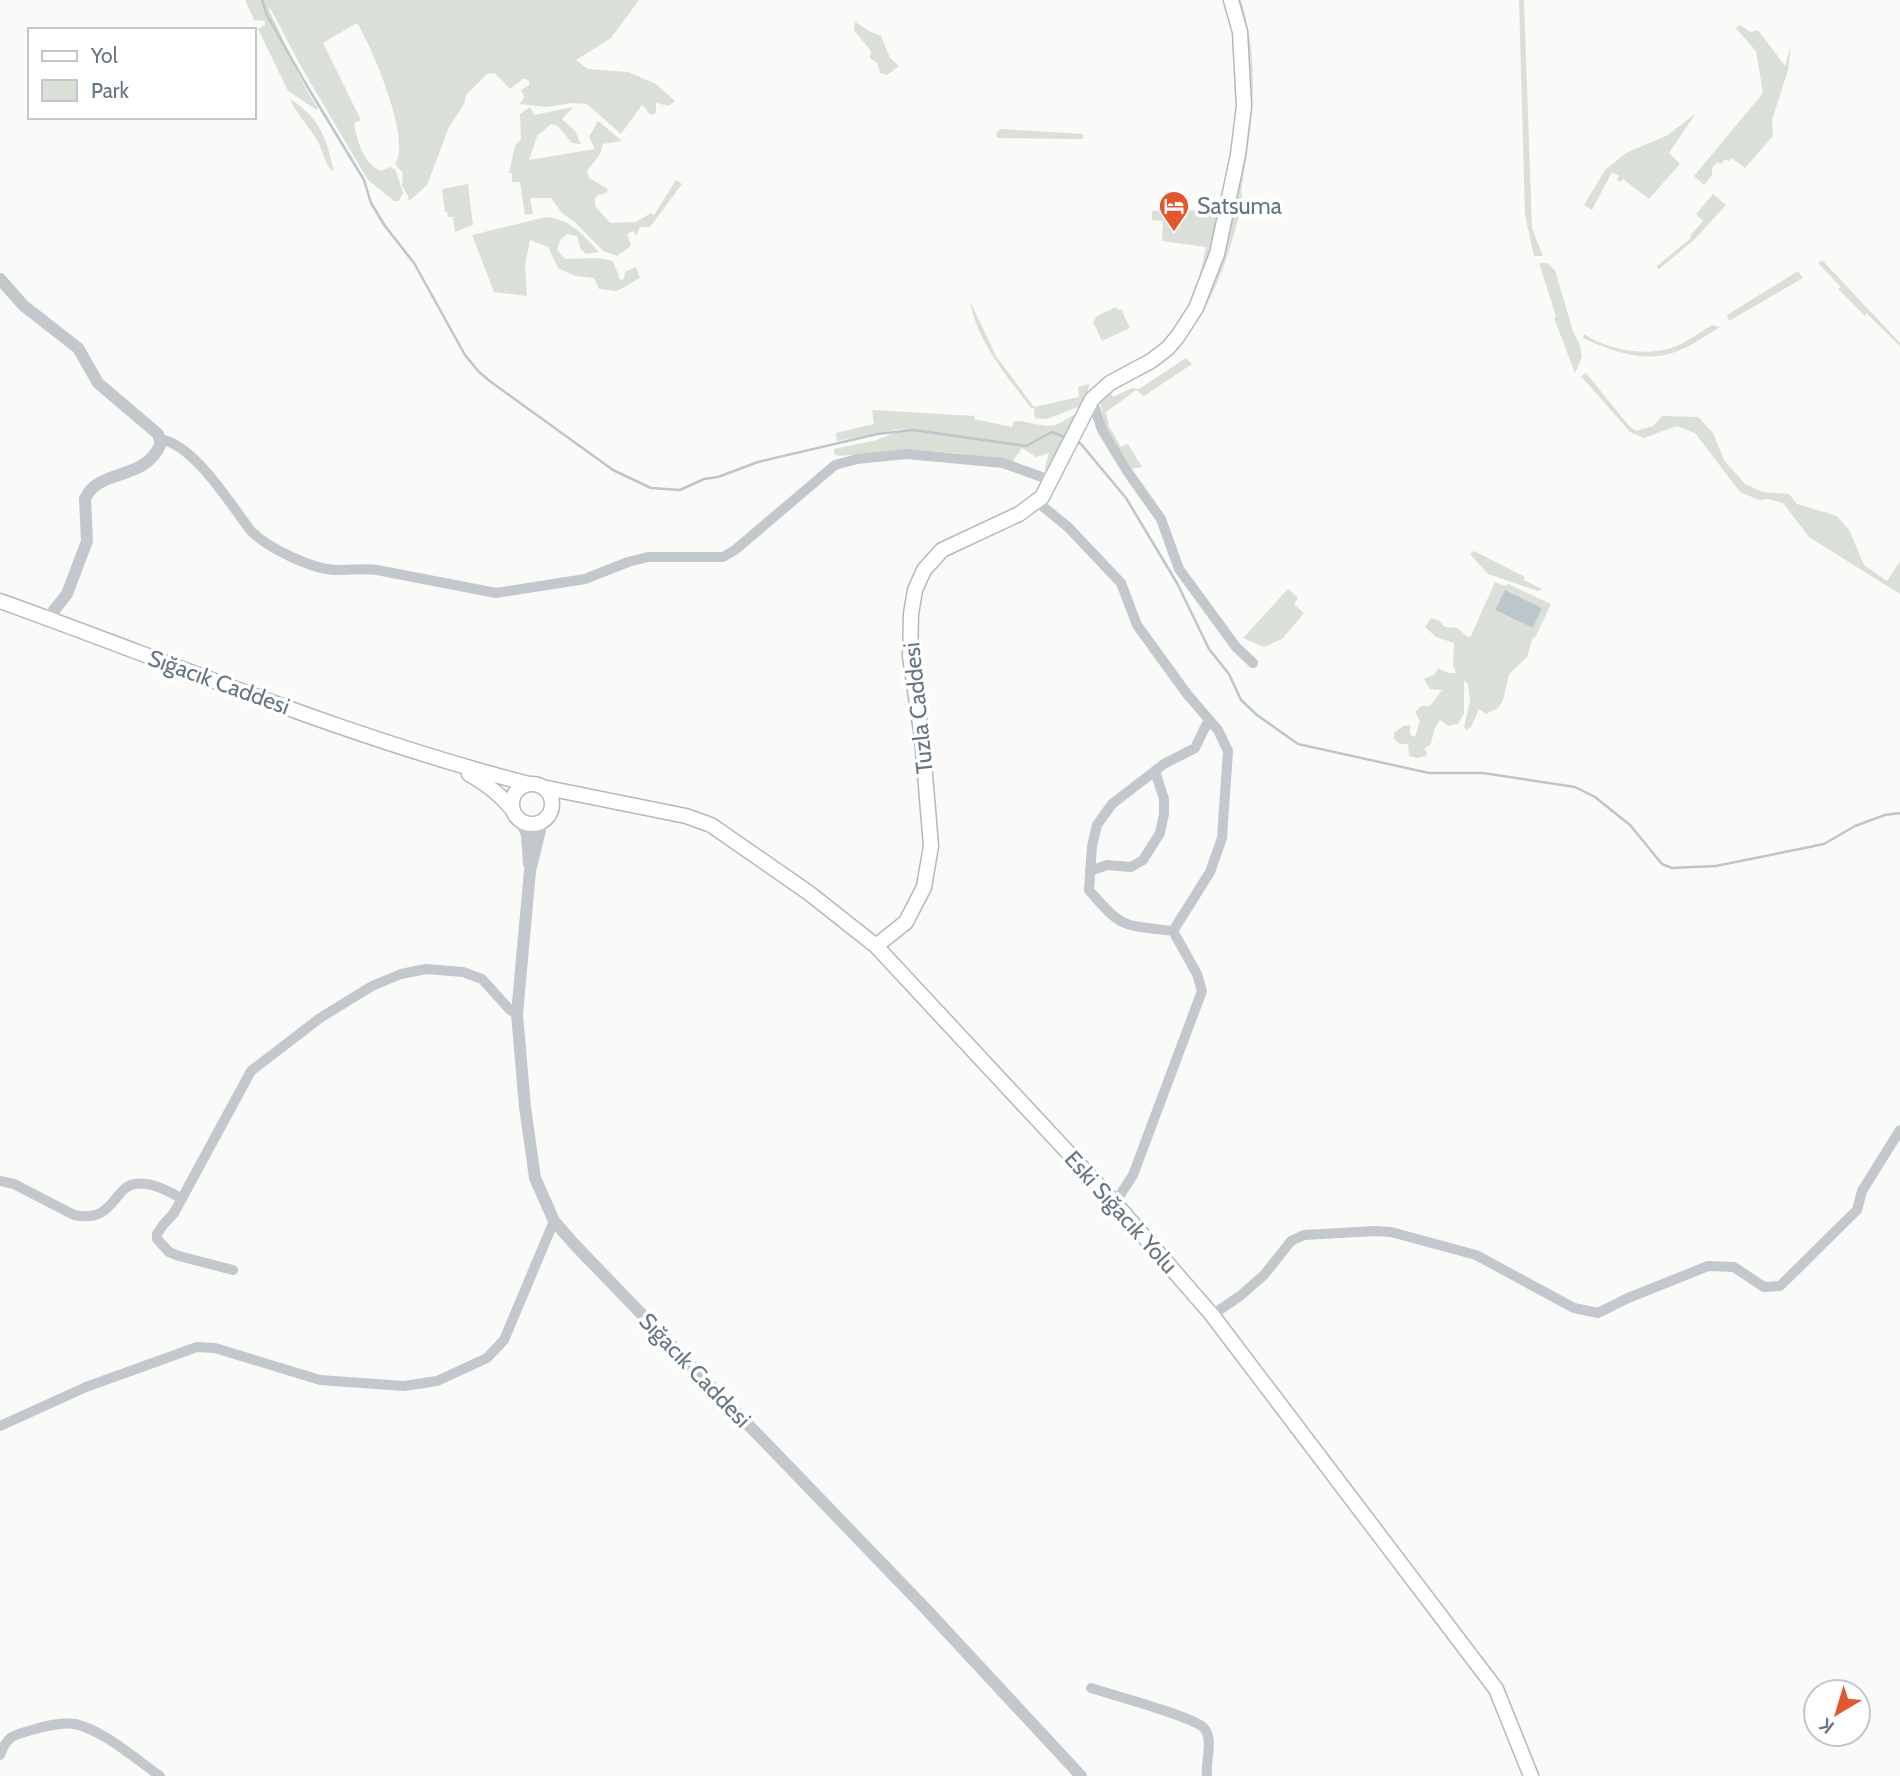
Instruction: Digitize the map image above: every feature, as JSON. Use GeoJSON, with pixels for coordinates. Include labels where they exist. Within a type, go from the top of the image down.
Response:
{"type":"FeatureCollection","features":[{"type":"Feature","properties":{"kind":"main road"},"geometry":{"type":"LineString","coordinates":[[1092,399],[1110,383],[1151,361],[1178,337],[1199,302],[1217,254],[1238,155],[1244,106],[1240,32],[1231,0]]}},
{"type":"Feature","properties":{"kind":"main road","name":"Tuzla Caddesi"},"geometry":{"type":"LineString","coordinates":[[876,946],[906,922],[923,887],[931,846],[922,738],[910,656],[911,614],[915,590],[924,570],[942,550],[1019,514],[1042,497],[1092,399]]}},
{"type":"Feature","properties":{"kind":"main road","name":"Sığacık Caddesi"},"geometry":{"type":"LineString","coordinates":[[0,601],[245,693],[439,759]]}},
{"type":"Feature","properties":{"kind":"main road"},"geometry":{"type":"LineString","coordinates":[[439,759],[486,783],[516,814],[532,824],[558,806],[579,796]]}},
{"type":"Feature","properties":{"kind":"main road","name":"Eski Sığacık Yolu"},"geometry":{"type":"LineString","coordinates":[[439,759],[535,786],[686,816],[711,825],[809,893],[876,946],[1115,1203],[1212,1315],[1496,1689],[1531,1776]]}},
{"type":"Feature","properties":{"kind":"main road"},"geometry":{"type":"LineString","coordinates":[[516,814],[514,795],[518,790],[535,786],[550,796],[551,808],[544,818]]}},
{"type":"Feature","properties":{"kind":"street"},"geometry":{"type":"LineString","coordinates":[[0,279],[24,306],[78,348],[98,383],[160,439],[169,440],[193,457],[259,540],[323,568],[377,570],[496,593],[585,579],[628,562],[648,558],[723,557],[735,550],[835,465],[858,459],[907,454],[1003,463],[1050,480]]}},
{"type":"Feature","properties":{"kind":"street"},"geometry":{"type":"LineString","coordinates":[[1092,399],[1102,430],[1161,519],[1179,569],[1236,647],[1253,663]]}},
{"type":"Feature","properties":{"kind":"street"},"geometry":{"type":"LineString","coordinates":[[48,618],[67,594],[87,541],[85,499],[88,493],[93,487],[119,474],[136,471],[160,448],[160,439]]}},
{"type":"Feature","properties":{"kind":"street"},"geometry":{"type":"LineString","coordinates":[[1036,501],[1068,527],[1121,583],[1137,625],[1218,730],[1228,751],[1222,838],[1210,872],[1173,931]]}},
{"type":"Feature","properties":{"kind":"street"},"geometry":{"type":"LineString","coordinates":[[1173,931],[1126,925],[1114,919],[1089,890],[1092,846],[1097,825],[1112,804],[1155,771],[1195,747],[1209,719]]}},
{"type":"Feature","properties":{"kind":"street"},"geometry":{"type":"LineString","coordinates":[[1090,871],[1107,865],[1131,867],[1143,860],[1160,833],[1164,814],[1164,799],[1155,771]]}},
{"type":"Feature","properties":{"kind":"street"},"geometry":{"type":"LineString","coordinates":[[516,814],[527,834],[530,871]]}},
{"type":"Feature","properties":{"kind":"street"},"geometry":{"type":"LineString","coordinates":[[530,871],[544,818]]}},
{"type":"Feature","properties":{"kind":"street","name":"Sığacık Caddesi"},"geometry":{"type":"LineString","coordinates":[[530,871],[517,1014],[525,1107],[536,1178],[554,1221],[925,1608],[1080,1776]]}},
{"type":"Feature","properties":{"kind":"street"},"geometry":{"type":"LineString","coordinates":[[1115,1203],[1133,1175],[1202,991],[1197,974],[1173,931]]}},
{"type":"Feature","properties":{"kind":"street"},"geometry":{"type":"LineString","coordinates":[[233,1269],[169,1252],[157,1240],[157,1234],[174,1213],[251,1071],[320,1018],[372,986],[401,974],[426,969],[463,972],[482,979],[510,1010],[517,1014]]}},
{"type":"Feature","properties":{"kind":"street"},"geometry":{"type":"LineString","coordinates":[[1212,1315],[1264,1275],[1291,1241],[1304,1235],[1375,1231],[1391,1231],[1476,1255],[1574,1308],[1598,1313],[1708,1266],[1734,1267],[1764,1287],[1780,1286],[1857,1210],[1862,1191],[1900,1130]]}},
{"type":"Feature","properties":{"kind":"street"},"geometry":{"type":"LineString","coordinates":[[0,1181],[15,1184],[74,1215],[85,1217],[106,1210],[127,1186],[135,1184],[158,1188],[182,1199]]}},
{"type":"Feature","properties":{"kind":"street"},"geometry":{"type":"LineString","coordinates":[[0,1426],[86,1387],[197,1347],[215,1349],[320,1380],[404,1386],[437,1381],[487,1358],[504,1340],[554,1221]]}},
{"type":"Feature","properties":{"kind":"street"},"geometry":{"type":"LineString","coordinates":[[1091,1688],[1186,1718],[1204,1728],[1208,1739],[1208,1776]]}},
{"type":"Feature","properties":{"kind":"street"},"geometry":{"type":"LineString","coordinates":[[0,1755],[2,1742],[13,1735],[50,1725],[77,1724],[102,1736],[160,1776]]}},
{"type":"Feature","properties":{"kind":"green space"},"geometry":{"type":"Polygon","coordinates":[[[245,0],[639,0],[611,38],[576,60],[588,69],[628,72],[656,84],[675,101],[669,106],[656,103],[656,113],[651,115],[642,105],[621,134],[587,104],[546,107],[520,104],[524,97],[521,90],[529,85],[529,81],[524,78],[510,89],[495,73],[487,74],[466,95],[464,104],[449,127],[427,185],[409,201],[402,186],[403,173],[395,164],[399,152],[398,135],[388,94],[372,52],[357,23],[323,43],[361,120],[354,123],[365,157],[380,171],[391,167],[396,171],[403,193],[399,201],[394,201],[368,180],[269,6],[317,110],[288,91],[258,29],[265,25],[265,21],[254,20],[245,0]]]}},
{"type":"Feature","properties":{"kind":"green space"},"geometry":{"type":"Polygon","coordinates":[[[1236,0],[1241,0],[1251,46],[1252,115],[1241,206],[1224,265],[1198,320],[1195,319],[1243,163],[1251,91],[1247,29],[1236,0]]]}},
{"type":"Feature","properties":{"kind":"green space"},"geometry":{"type":"Polygon","coordinates":[[[1519,0],[1524,0],[1532,228],[1543,256],[1534,256],[1525,215],[1519,0]]]}},
{"type":"Feature","properties":{"kind":"green space"},"geometry":{"type":"Polygon","coordinates":[[[855,22],[881,36],[890,58],[899,66],[887,75],[880,73],[877,63],[870,58],[871,51],[854,30],[855,22]]]}},
{"type":"Feature","properties":{"kind":"green space"},"geometry":{"type":"Polygon","coordinates":[[[1740,25],[1750,32],[1758,30],[1785,66],[1791,45],[1788,70],[1772,120],[1773,136],[1745,168],[1732,158],[1729,161],[1725,159],[1721,164],[1717,162],[1704,185],[1694,176],[1763,93],[1756,51],[1736,28],[1740,25]]]}},
{"type":"Feature","properties":{"kind":"green space"},"geometry":{"type":"Polygon","coordinates":[[[290,99],[309,114],[321,130],[334,172],[328,166],[318,142],[290,99]]]}},
{"type":"Feature","properties":{"kind":"green space"},"geometry":{"type":"Polygon","coordinates":[[[530,107],[534,115],[573,107],[562,119],[575,131],[581,144],[572,143],[558,126],[551,124],[537,136],[529,160],[595,149],[589,137],[598,121],[622,141],[603,144],[600,154],[587,171],[589,178],[608,189],[606,193],[598,195],[595,206],[610,223],[636,222],[651,213],[654,215],[676,180],[682,184],[650,227],[640,227],[636,236],[633,231],[627,234],[631,246],[617,256],[603,251],[575,222],[563,214],[551,198],[530,198],[533,214],[525,215],[520,182],[512,182],[512,173],[509,173],[515,146],[521,139],[520,114],[530,107]]]}},
{"type":"Feature","properties":{"kind":"green space"},"geometry":{"type":"Polygon","coordinates":[[[1696,113],[1669,153],[1680,164],[1649,199],[1623,179],[1621,182],[1617,180],[1619,176],[1612,172],[1592,210],[1584,205],[1605,170],[1626,153],[1668,135],[1696,113]]]}},
{"type":"Feature","properties":{"kind":"green space"},"geometry":{"type":"Polygon","coordinates":[[[1000,129],[1083,134],[1083,139],[997,138],[996,133],[1000,129]]]}},
{"type":"Feature","properties":{"kind":"green space"},"geometry":{"type":"Polygon","coordinates":[[[468,184],[473,225],[455,232],[453,217],[448,217],[445,212],[442,189],[468,184]]]}},
{"type":"Feature","properties":{"kind":"green space"},"geometry":{"type":"Polygon","coordinates":[[[1713,194],[1726,205],[1694,240],[1658,270],[1657,266],[1691,238],[1703,221],[1696,214],[1713,194]]]}},
{"type":"Feature","properties":{"kind":"green space"},"geometry":{"type":"Polygon","coordinates":[[[1222,210],[1205,265],[1204,279],[1199,278],[1206,247],[1162,241],[1163,221],[1152,220],[1152,211],[1222,210]]]}},
{"type":"Feature","properties":{"kind":"green space"},"geometry":{"type":"Polygon","coordinates":[[[546,217],[570,224],[599,252],[586,254],[581,250],[577,236],[567,234],[560,240],[557,250],[565,259],[597,258],[613,261],[620,280],[624,279],[625,272],[636,267],[640,278],[617,291],[599,289],[594,278],[575,276],[558,268],[548,247],[530,240],[525,265],[527,296],[494,292],[472,235],[546,217]]]}},
{"type":"Feature","properties":{"kind":"green space"},"geometry":{"type":"Polygon","coordinates":[[[1822,260],[1900,346],[1838,289],[1841,287],[1818,263],[1822,260]]]}},
{"type":"Feature","properties":{"kind":"green space"},"geometry":{"type":"Polygon","coordinates":[[[1539,263],[1547,263],[1555,270],[1580,346],[1582,357],[1575,373],[1554,318],[1556,316],[1539,263]]]}},
{"type":"Feature","properties":{"kind":"green space"},"geometry":{"type":"Polygon","coordinates":[[[1798,271],[1803,278],[1729,321],[1727,315],[1798,271]]]}},
{"type":"Feature","properties":{"kind":"green space"},"geometry":{"type":"Polygon","coordinates":[[[970,301],[996,356],[1034,407],[1079,397],[1078,387],[1089,384],[1086,404],[1047,419],[1035,418],[1034,408],[1031,408],[1012,384],[986,344],[970,301]]]}},
{"type":"Feature","properties":{"kind":"green space"},"geometry":{"type":"Polygon","coordinates":[[[1116,307],[1121,309],[1130,328],[1102,341],[1093,322],[1097,316],[1116,307]]]}},
{"type":"Feature","properties":{"kind":"green space"},"geometry":{"type":"Polygon","coordinates":[[[1712,325],[1720,327],[1685,348],[1661,356],[1626,354],[1583,338],[1584,334],[1606,345],[1630,351],[1656,351],[1679,345],[1712,325]]]}},
{"type":"Feature","properties":{"kind":"green space"},"geometry":{"type":"Polygon","coordinates":[[[1186,358],[1192,364],[1144,396],[1136,390],[1106,412],[1109,426],[1121,447],[1128,444],[1142,467],[1131,469],[1106,431],[1099,396],[1108,388],[1113,397],[1132,388],[1139,389],[1186,358]]]}},
{"type":"Feature","properties":{"kind":"green space"},"geometry":{"type":"Polygon","coordinates":[[[1586,373],[1636,431],[1653,426],[1662,416],[1698,417],[1713,433],[1724,460],[1745,484],[1763,492],[1789,494],[1797,504],[1837,516],[1849,530],[1864,565],[1887,581],[1900,561],[1900,594],[1809,537],[1783,503],[1768,499],[1759,500],[1740,492],[1695,433],[1677,426],[1644,438],[1630,432],[1581,376],[1586,373]]]}},
{"type":"Feature","properties":{"kind":"green space"},"geometry":{"type":"Polygon","coordinates":[[[872,410],[975,416],[974,419],[1012,427],[1014,421],[1055,425],[1081,412],[1056,465],[1044,471],[1049,453],[1036,457],[1022,448],[1012,462],[916,450],[839,456],[834,454],[834,449],[877,440],[905,428],[837,441],[836,433],[874,424],[872,410]]]}},
{"type":"Feature","properties":{"kind":"green space"},"geometry":{"type":"Polygon","coordinates":[[[1474,551],[1525,577],[1524,580],[1542,589],[1538,591],[1488,574],[1470,554],[1474,551]]]}},
{"type":"Feature","properties":{"kind":"green space"},"geometry":{"type":"Polygon","coordinates":[[[1495,582],[1506,586],[1508,584],[1551,604],[1535,638],[1533,637],[1527,657],[1509,674],[1503,700],[1498,708],[1486,714],[1479,709],[1471,727],[1466,730],[1464,727],[1470,701],[1468,684],[1464,681],[1464,713],[1458,724],[1448,726],[1440,720],[1434,730],[1431,744],[1424,749],[1426,756],[1409,756],[1408,744],[1400,744],[1394,739],[1394,733],[1403,726],[1410,725],[1410,735],[1415,737],[1420,721],[1415,712],[1421,706],[1430,706],[1442,690],[1430,689],[1424,679],[1435,674],[1438,668],[1448,673],[1456,673],[1453,665],[1454,643],[1436,637],[1425,627],[1431,618],[1438,620],[1445,627],[1457,628],[1468,637],[1471,636],[1495,582]],[[1505,590],[1495,610],[1533,628],[1542,608],[1505,590]]]}},
{"type":"Feature","properties":{"kind":"green space"},"geometry":{"type":"Polygon","coordinates":[[[1288,589],[1298,598],[1294,604],[1304,613],[1282,639],[1264,647],[1243,638],[1288,589]]]}},
{"type":"Feature","properties":{"kind":"shaded area"},"geometry":{"type":"Polygon","coordinates":[[[1505,590],[1542,608],[1533,628],[1495,610],[1505,590]]]}},
{"type":"Feature","properties":{"kind":"waterway"},"geometry":{"type":"LineString","coordinates":[[262,0],[267,15],[307,86],[364,180],[371,203],[414,263],[465,355],[491,382],[613,470],[651,488],[680,490],[704,479],[718,477],[758,462],[877,434],[913,430],[1026,446],[1052,432],[1067,438]]}},
{"type":"Feature","properties":{"kind":"waterway"},"geometry":{"type":"LineString","coordinates":[[1076,442],[1081,444],[1126,498],[1177,583],[1209,649],[1229,674],[1241,700],[1298,744],[1429,773],[1483,773],[1575,787],[1595,797],[1630,825],[1662,864],[1672,868],[1716,866],[1824,844],[1855,826],[1885,815],[1900,813]]}},
{"type":"Feature","properties":{"kind":"place","name":"Satsuma"},"geometry":{"type":"Point","coordinates":[1174,233]}}]}
